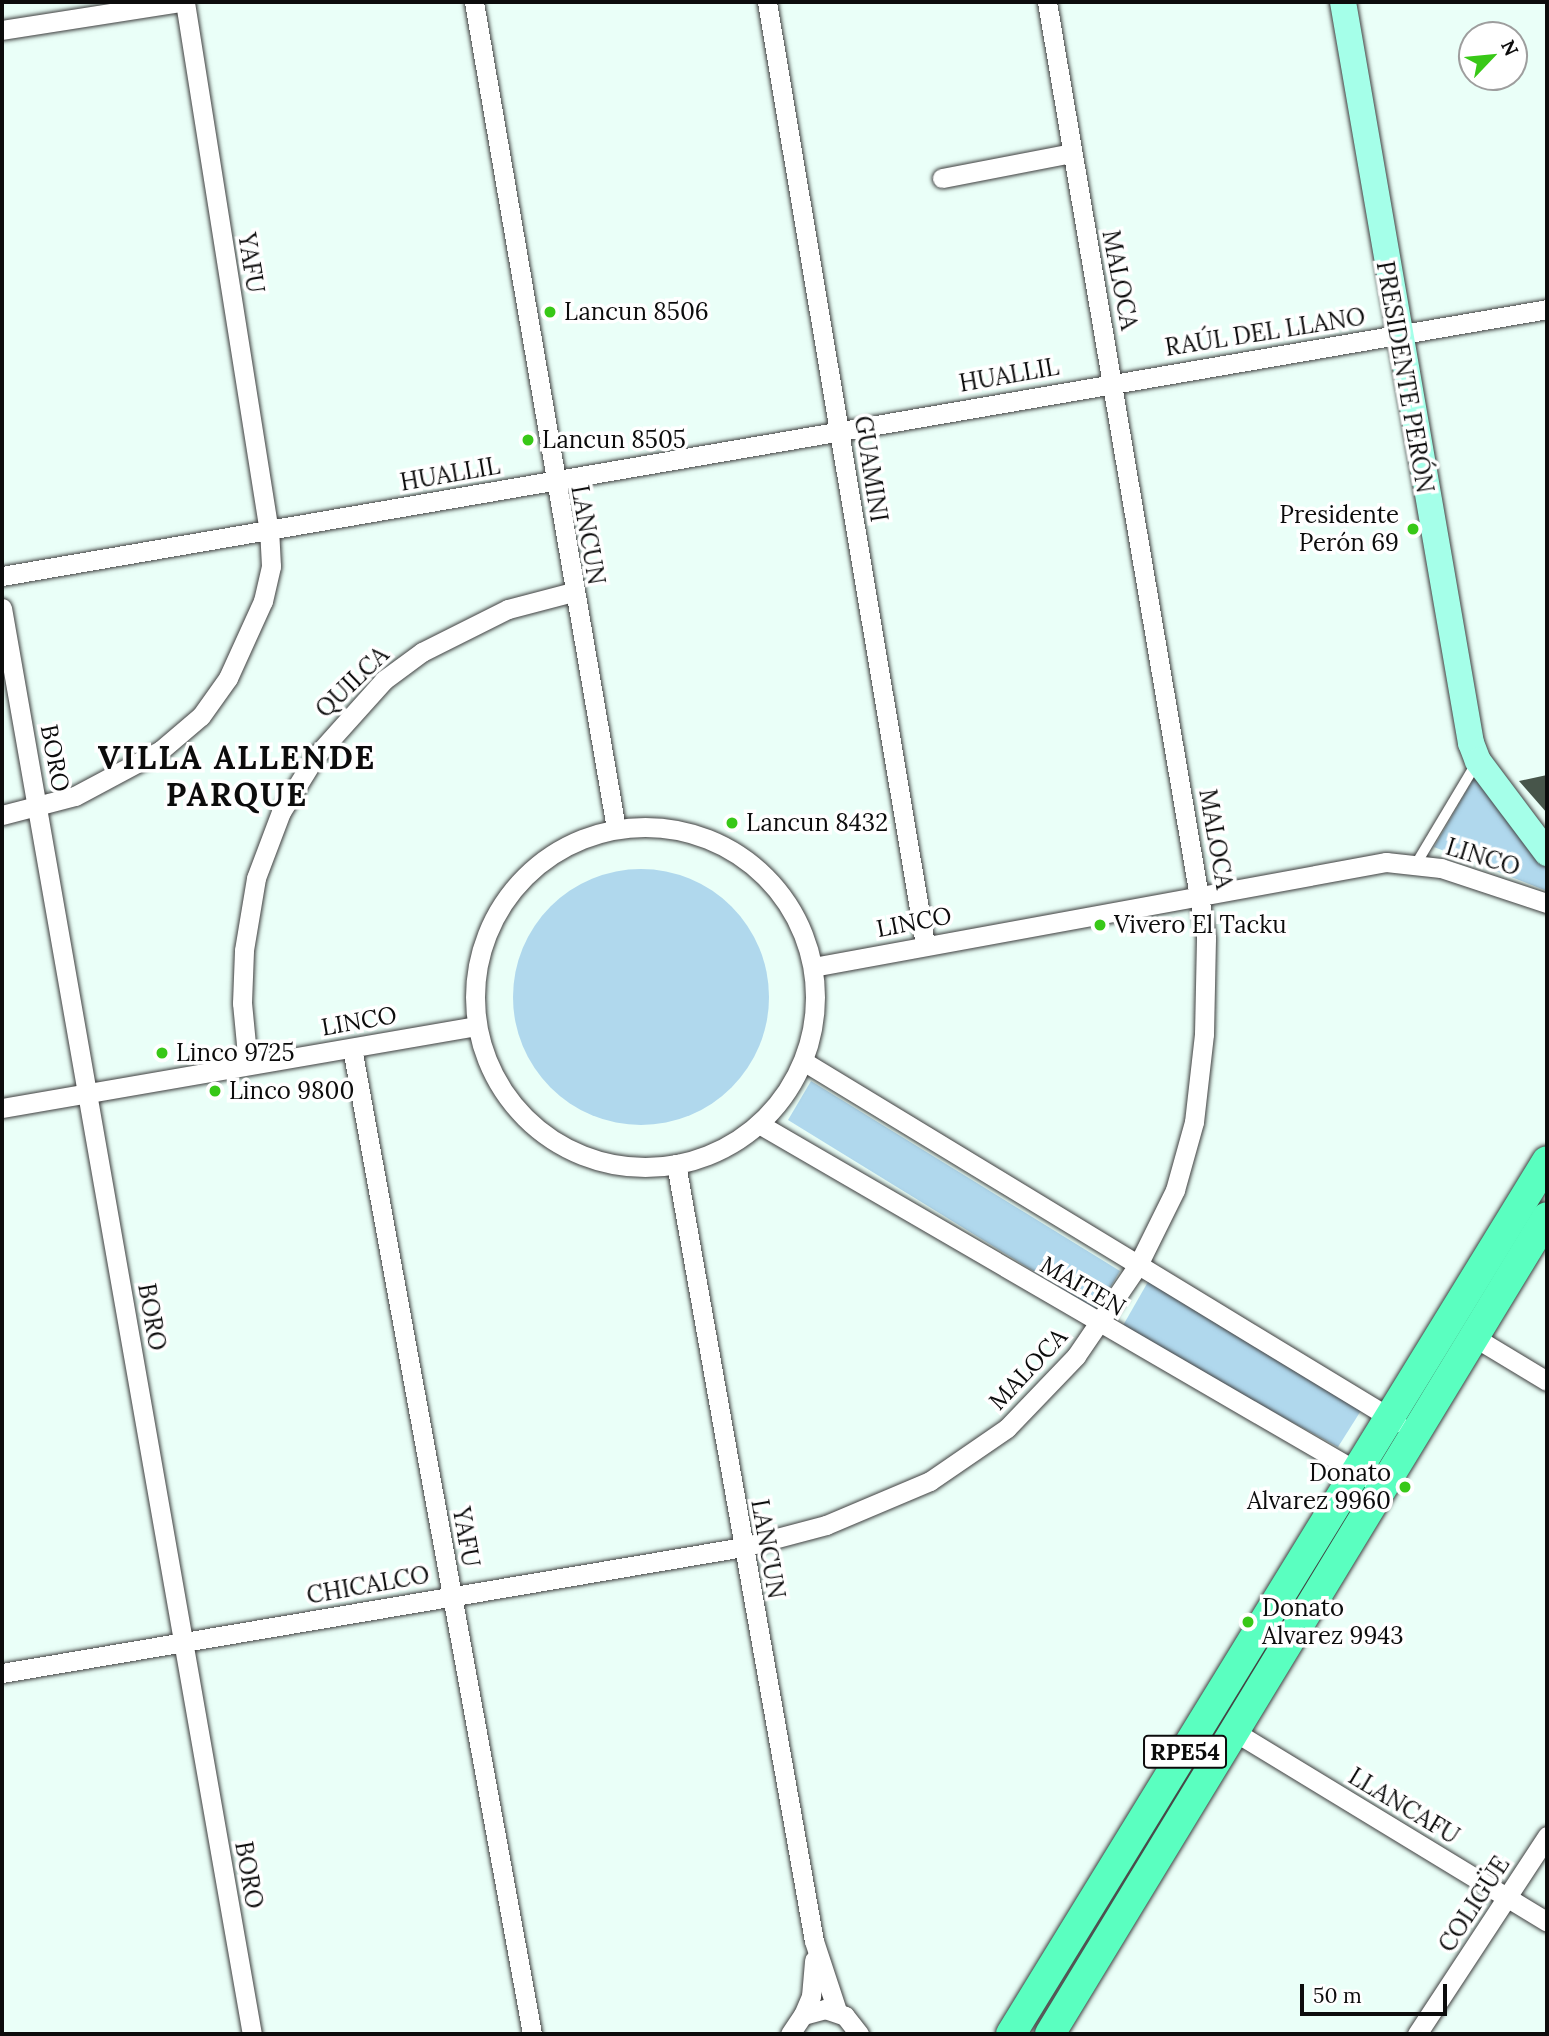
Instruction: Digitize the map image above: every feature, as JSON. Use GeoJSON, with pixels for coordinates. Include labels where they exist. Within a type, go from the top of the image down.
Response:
{"type":"FeatureCollection","features":[{"type":"Feature","properties":{"kind":"main road","name":"PRESIDENTE PERÓN"},"geometry":{"type":"LineString","coordinates":[[1343,2],[1397,335],[1465,717],[1478,761],[1547,853]]}},
{"type":"Feature","properties":{"kind":"main road","name":"RPE54"},"geometry":{"type":"LineString","coordinates":[[1050,2034],[1384,1487],[1404,1425],[1547,1161]]}},
{"type":"Feature","properties":{"kind":"main road","name":"RPE54"},"geometry":{"type":"LineString","coordinates":[[1011,2034],[1358,1470],[1404,1425],[1474,1337],[1547,1217]]}},
{"type":"Feature","properties":{"kind":"street"},"geometry":{"type":"LineString","coordinates":[[2,30],[180,2]]}},
{"type":"Feature","properties":{"kind":"street","name":"YAFU"},"geometry":{"type":"LineString","coordinates":[[2,815],[39,808],[117,776],[161,750],[201,716],[229,678],[253,629],[271,566],[269,532],[186,2]]}},
{"type":"Feature","properties":{"kind":"street","name":"LANCUN"},"geometry":{"type":"LineString","coordinates":[[474,2],[553,481],[616,828]]}},
{"type":"Feature","properties":{"kind":"street","name":"GUAMINI"},"geometry":{"type":"LineString","coordinates":[[767,2],[925,944]]}},
{"type":"Feature","properties":{"kind":"street","name":"MALOCA"},"geometry":{"type":"LineString","coordinates":[[743,1547],[826,1525],[879,1505],[969,1457],[1054,1383],[1100,1325],[1138,1265],[1175,1190],[1194,1122],[1206,977],[1201,894],[1047,2]]}},
{"type":"Feature","properties":{"kind":"street"},"geometry":{"type":"LineString","coordinates":[[942,178],[1072,153]]}},
{"type":"Feature","properties":{"kind":"street","name":"RAÚL DEL LLANO"},"geometry":{"type":"LineString","coordinates":[[1114,382],[1547,309]]}},
{"type":"Feature","properties":{"kind":"street","name":"HUALLIL"},"geometry":{"type":"LineString","coordinates":[[2,576],[269,532],[1114,382]]}},
{"type":"Feature","properties":{"kind":"street","name":"QUILCA"},"geometry":{"type":"LineString","coordinates":[[248,1065],[243,990],[256,878],[281,812],[315,757],[384,680],[422,652],[508,610],[573,592]]}},
{"type":"Feature","properties":{"kind":"street","name":"BORO"},"geometry":{"type":"LineString","coordinates":[[2,608],[252,2034]]}},
{"type":"Feature","properties":{"kind":"street"},"geometry":{"type":"LineString","coordinates":[[616,828],[680,831],[728,848],[759,870],[785,899],[803,933],[813,967],[814,1011],[803,1061],[785,1095],[759,1124],[734,1142],[676,1164],[622,1164],[589,1157],[551,1138],[518,1109],[493,1073],[475,1026],[476,986],[484,941],[505,901],[535,867],[573,842],[616,828]]}},
{"type":"Feature","properties":{"kind":"street","name":"LINCO"},"geometry":{"type":"LineString","coordinates":[[813,967],[925,944],[1386,862],[1416,864],[1547,903]]}},
{"type":"Feature","properties":{"kind":"street","name":"LINCO"},"geometry":{"type":"LineString","coordinates":[[2,1108],[475,1026]]}},
{"type":"Feature","properties":{"kind":"street","name":"YAFU"},"geometry":{"type":"LineString","coordinates":[[352,1048],[532,2034]]}},
{"type":"Feature","properties":{"kind":"street","name":"MAITEN"},"geometry":{"type":"LineString","coordinates":[[803,1061],[1404,1425]]}},
{"type":"Feature","properties":{"kind":"street","name":"MAITEN"},"geometry":{"type":"LineString","coordinates":[[759,1124],[1100,1325],[1384,1487]]}},
{"type":"Feature","properties":{"kind":"street","name":"LANCUN"},"geometry":{"type":"LineString","coordinates":[[676,1164],[814,1941],[836,2011],[857,2033]]}},
{"type":"Feature","properties":{"kind":"street"},"geometry":{"type":"LineString","coordinates":[[1474,1337],[1547,1381]]}},
{"type":"Feature","properties":{"kind":"street","name":"CHICALCO"},"geometry":{"type":"LineString","coordinates":[[2,1673],[743,1547]]}},
{"type":"Feature","properties":{"kind":"street","name":"LLANCAFU"},"geometry":{"type":"LineString","coordinates":[[1235,1732],[1547,1922]]}},
{"type":"Feature","properties":{"kind":"street","name":"COLIGÜE"},"geometry":{"type":"LineString","coordinates":[[1418,2034],[1547,1836]]}},
{"type":"Feature","properties":{"kind":"street","name":"LANCUN"},"geometry":{"type":"LineString","coordinates":[[792,2028],[814,1979],[814,1941]]}},
{"type":"Feature","properties":{"kind":"street","name":"LANCUN"},"geometry":{"type":"LineString","coordinates":[[792,2028],[814,2010],[836,2011]]}},
{"type":"Feature","properties":{"kind":"lane"},"geometry":{"type":"LineString","coordinates":[[1416,864],[1478,761]]}},
{"type":"Feature","properties":{"kind":"shaded area"},"geometry":{"type":"Polygon","coordinates":[[[1481,766],[1547,864],[1547,891],[1434,847],[1481,766]]]}},
{"type":"Feature","properties":{"kind":"shaded area"},"geometry":{"type":"Polygon","coordinates":[[[628,869],[654,869],[690,878],[712,890],[732,906],[748,926],[760,948],[767,972],[767,1022],[760,1046],[748,1068],[732,1088],[712,1104],[690,1116],[654,1125],[628,1125],[592,1116],[570,1104],[550,1088],[534,1068],[522,1046],[513,1010],[513,984],[522,948],[534,926],[550,906],[570,890],[592,878],[628,869]]]}},
{"type":"Feature","properties":{"kind":"shaded area"},"geometry":{"type":"Polygon","coordinates":[[[811,1081],[1120,1271],[1097,1310],[788,1120],[811,1081]]]}},
{"type":"Feature","properties":{"kind":"shaded area"},"geometry":{"type":"Polygon","coordinates":[[[1149,1280],[1362,1409],[1338,1447],[1121,1329],[1149,1280]]]}},
{"type":"Feature","properties":{"kind":"building"},"geometry":{"type":"Polygon","coordinates":[[[1547,775],[1547,813],[1519,781],[1547,775]]]}},
{"type":"Feature","properties":{"kind":"place","name":"Lancun 8506"},"geometry":{"type":"Point","coordinates":[550,312]}},
{"type":"Feature","properties":{"kind":"place","name":"Lancun 8505"},"geometry":{"type":"Point","coordinates":[528,440]}},
{"type":"Feature","properties":{"kind":"place","name":"Presidente Perón 69"},"geometry":{"type":"Point","coordinates":[1413,529]}},
{"type":"Feature","properties":{"kind":"place","name":"Lancun 8432"},"geometry":{"type":"Point","coordinates":[732,823]}},
{"type":"Feature","properties":{"kind":"place","name":"Vivero El Tacku"},"geometry":{"type":"Point","coordinates":[1100,925]}},
{"type":"Feature","properties":{"kind":"place","name":"Linco 9725"},"geometry":{"type":"Point","coordinates":[162,1053]}},
{"type":"Feature","properties":{"kind":"place","name":"Linco 9800"},"geometry":{"type":"Point","coordinates":[215,1091]}},
{"type":"Feature","properties":{"kind":"place","name":"Donato Alvarez 9960"},"geometry":{"type":"Point","coordinates":[1405,1487]}},
{"type":"Feature","properties":{"kind":"place","name":"Donato Alvarez 9943"},"geometry":{"type":"Point","coordinates":[1248,1622]}},
{"type":"Feature","properties":{"kind":"district","name":"VILLA ALLENDE PARQUE"},"geometry":{"type":"Point","coordinates":[237,778]}}]}
